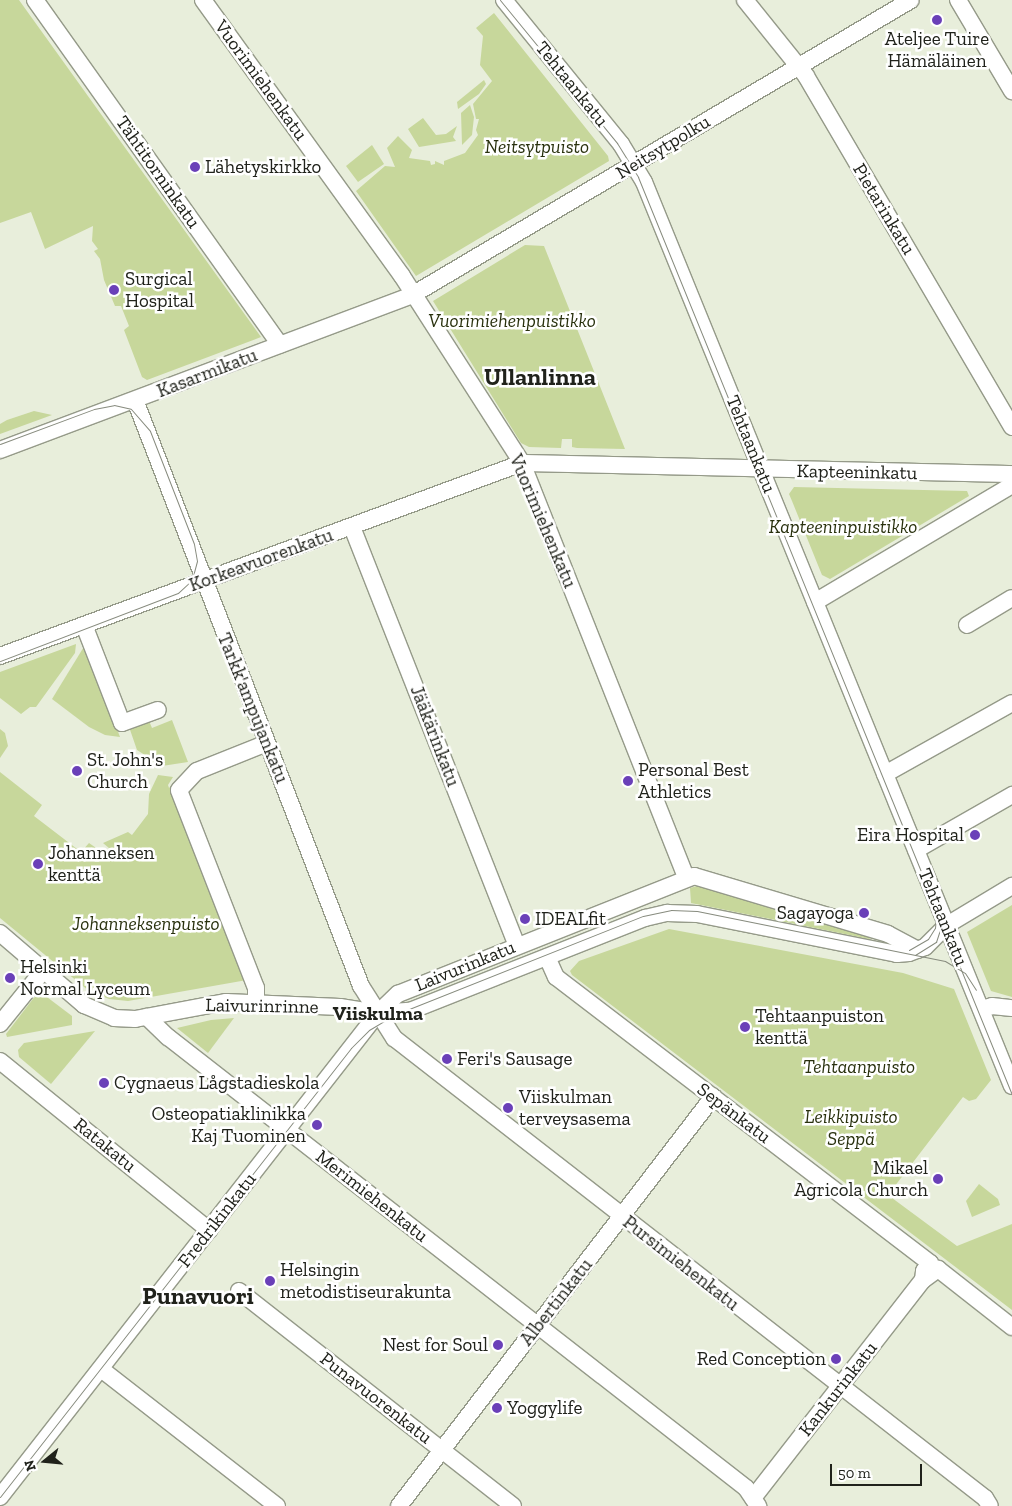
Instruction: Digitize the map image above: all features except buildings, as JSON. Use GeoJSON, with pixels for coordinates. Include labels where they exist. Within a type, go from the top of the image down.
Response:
{"type":"FeatureCollection","features":[{"type":"Feature","properties":{"kind":"street","name":"Tähtitorninkatu"},"geometry":{"type":"LineString","coordinates":[[35,0],[280,345]]}},
{"type":"Feature","properties":{"kind":"street","name":"Vuorimiehenkatu"},"geometry":{"type":"LineString","coordinates":[[203,0],[414,294],[522,464],[686,878]]}},
{"type":"Feature","properties":{"kind":"street","name":"Tehtaankatu"},"geometry":{"type":"LineString","coordinates":[[504,0],[635,164],[1012,1086]]}},
{"type":"Feature","properties":{"kind":"street","name":"Pietarinkatu"},"geometry":{"type":"LineString","coordinates":[[745,0],[798,65],[1012,427]]}},
{"type":"Feature","properties":{"kind":"street","name":"Neitsytpolku"},"geometry":{"type":"LineString","coordinates":[[414,294],[635,164],[798,65],[911,0]]}},
{"type":"Feature","properties":{"kind":"street"},"geometry":{"type":"LineString","coordinates":[[958,0],[1012,92]]}},
{"type":"Feature","properties":{"kind":"street","name":"Kasarmikatu"},"geometry":{"type":"LineString","coordinates":[[0,450],[414,294]]}},
{"type":"Feature","properties":{"kind":"street","name":"Tarkk'ampujankatu"},"geometry":{"type":"LineString","coordinates":[[135,400],[203,581],[361,986],[378,1014]]}},
{"type":"Feature","properties":{"kind":"street","name":"Kapteeninkatu"},"geometry":{"type":"LineString","coordinates":[[522,464],[1012,474]]}},
{"type":"Feature","properties":{"kind":"street","name":"Korkeavuorenkatu"},"geometry":{"type":"LineString","coordinates":[[0,656],[522,464]]}},
{"type":"Feature","properties":{"kind":"street"},"geometry":{"type":"LineString","coordinates":[[815,602],[1012,485]]}},
{"type":"Feature","properties":{"kind":"street","name":"Jääkärinkatu"},"geometry":{"type":"LineString","coordinates":[[352,527],[517,945]]}},
{"type":"Feature","properties":{"kind":"street"},"geometry":{"type":"LineString","coordinates":[[967,625],[1012,598]]}},
{"type":"Feature","properties":{"kind":"street"},"geometry":{"type":"LineString","coordinates":[[84,625],[122,723],[158,710]]}},
{"type":"Feature","properties":{"kind":"street"},"geometry":{"type":"LineString","coordinates":[[885,774],[1012,703]]}},
{"type":"Feature","properties":{"kind":"street"},"geometry":{"type":"LineString","coordinates":[[256,1002],[256,988],[178,790],[198,771],[267,743]]}},
{"type":"Feature","properties":{"kind":"street"},"geometry":{"type":"LineString","coordinates":[[916,850],[1012,795]]}},
{"type":"Feature","properties":{"kind":"street","name":"Laivurinkatu"},"geometry":{"type":"LineString","coordinates":[[378,1014],[398,994],[686,878],[701,878],[888,934],[918,950]]}},
{"type":"Feature","properties":{"kind":"street"},"geometry":{"type":"LineString","coordinates":[[918,950],[947,926],[1012,886]]}},
{"type":"Feature","properties":{"kind":"street","name":"Laivurinkatu"},"geometry":{"type":"LineString","coordinates":[[378,1014],[410,1011],[645,918],[675,912],[898,954],[918,950]]}},
{"type":"Feature","properties":{"kind":"street"},"geometry":{"type":"LineString","coordinates":[[0,932],[35,960],[42,972],[100,1014],[125,1019],[147,1016]]}},
{"type":"Feature","properties":{"kind":"street","name":"Sepänkatu"},"geometry":{"type":"LineString","coordinates":[[547,957],[556,977],[1012,1327]]}},
{"type":"Feature","properties":{"kind":"street"},"geometry":{"type":"LineString","coordinates":[[0,1024],[42,972]]}},
{"type":"Feature","properties":{"kind":"street","name":"Laivurinrinne"},"geometry":{"type":"LineString","coordinates":[[147,1016],[213,1002],[256,1002],[348,1008],[378,1014]]}},
{"type":"Feature","properties":{"kind":"street"},"geometry":{"type":"LineString","coordinates":[[981,1009],[992,1006],[1012,1008]]}},
{"type":"Feature","properties":{"kind":"street","name":"Fredrikinkatu"},"geometry":{"type":"LineString","coordinates":[[0,1497],[378,1014]]}},
{"type":"Feature","properties":{"kind":"street","name":"Pursimiehenkatu"},"geometry":{"type":"LineString","coordinates":[[378,1014],[394,1038],[621,1217],[985,1498],[990,1506]]}},
{"type":"Feature","properties":{"kind":"street","name":"Merimiehenkatu"},"geometry":{"type":"LineString","coordinates":[[147,1016],[160,1031],[746,1488],[756,1502]]}},
{"type":"Feature","properties":{"kind":"street","name":"Ratakatu"},"geometry":{"type":"LineString","coordinates":[[0,1061],[209,1230]]}},
{"type":"Feature","properties":{"kind":"street","name":"Albertinkatu"},"geometry":{"type":"LineString","coordinates":[[399,1506],[713,1097]]}},
{"type":"Feature","properties":{"kind":"street","name":"Kankurinkatu"},"geometry":{"type":"LineString","coordinates":[[756,1502],[839,1386],[934,1266]]}},
{"type":"Feature","properties":{"kind":"street","name":"Punavuorenkatu"},"geometry":{"type":"LineString","coordinates":[[239,1291],[513,1506]]}},
{"type":"Feature","properties":{"kind":"street"},"geometry":{"type":"LineString","coordinates":[[101,1369],[277,1506]]}},
{"type":"Feature","properties":{"kind":"green space"},"geometry":{"type":"Polygon","coordinates":[[[0,0],[19,0],[261,337],[147,380],[142,377],[124,330],[129,326],[121,306],[115,306],[104,280],[100,259],[94,251],[98,249],[92,241],[93,226],[45,249],[31,212],[0,223],[0,0]]]}},
{"type":"Feature","properties":{"kind":"green space","name":"Neitsytpuisto"},"geometry":{"type":"Polygon","coordinates":[[[494,13],[608,156],[609,161],[416,276],[356,191],[385,166],[395,167],[387,148],[398,136],[412,150],[409,158],[430,161],[431,165],[435,164],[435,161],[444,165],[444,161],[465,153],[478,135],[476,130],[479,119],[476,119],[473,104],[492,81],[480,65],[483,36],[476,28],[494,13]]]}},
{"type":"Feature","properties":{"kind":"green space"},"geometry":{"type":"Polygon","coordinates":[[[484,80],[486,84],[479,94],[458,109],[457,102],[484,80]]]}},
{"type":"Feature","properties":{"kind":"green space"},"geometry":{"type":"Polygon","coordinates":[[[470,105],[474,117],[472,135],[462,145],[461,113],[470,105]]]}},
{"type":"Feature","properties":{"kind":"green space"},"geometry":{"type":"Polygon","coordinates":[[[423,118],[436,135],[446,134],[457,126],[453,137],[456,141],[419,147],[408,129],[423,118]]]}},
{"type":"Feature","properties":{"kind":"green space"},"geometry":{"type":"Polygon","coordinates":[[[372,145],[384,164],[358,182],[346,166],[372,145]]]}},
{"type":"Feature","properties":{"kind":"green space","name":"Vuorimiehenpuistikko"},"geometry":{"type":"Polygon","coordinates":[[[525,245],[544,246],[625,449],[577,448],[572,447],[572,439],[562,439],[561,448],[529,447],[521,443],[433,301],[525,245]]]}},
{"type":"Feature","properties":{"kind":"green space"},"geometry":{"type":"Polygon","coordinates":[[[34,411],[52,415],[0,434],[0,424],[34,411]]]}},
{"type":"Feature","properties":{"kind":"green space","name":"Kapteeninpuistikko"},"geometry":{"type":"Polygon","coordinates":[[[794,487],[967,491],[969,496],[830,579],[822,575],[789,494],[794,487]]]}},
{"type":"Feature","properties":{"kind":"green space"},"geometry":{"type":"Polygon","coordinates":[[[76,644],[75,653],[36,707],[30,707],[21,714],[0,698],[0,672],[76,644]]]}},
{"type":"Feature","properties":{"kind":"green space"},"geometry":{"type":"Polygon","coordinates":[[[85,645],[120,737],[105,735],[89,727],[52,699],[85,645]]]}},
{"type":"Feature","properties":{"kind":"green space"},"geometry":{"type":"Polygon","coordinates":[[[147,716],[152,728],[172,720],[188,762],[162,766],[137,750],[128,724],[147,716]]]}},
{"type":"Feature","properties":{"kind":"green space"},"geometry":{"type":"Polygon","coordinates":[[[0,729],[5,733],[8,746],[0,758],[0,729]]]}},
{"type":"Feature","properties":{"kind":"green space","name":"Johanneksenpuisto"},"geometry":{"type":"Polygon","coordinates":[[[0,772],[42,805],[34,816],[81,852],[89,843],[112,859],[116,854],[103,843],[128,832],[132,835],[148,814],[149,794],[158,775],[173,777],[168,785],[169,788],[173,784],[247,980],[128,1001],[109,999],[89,991],[0,918],[0,772]]]}},
{"type":"Feature","properties":{"kind":"green space"},"geometry":{"type":"Polygon","coordinates":[[[696,883],[873,937],[869,939],[691,903],[690,888],[697,886],[696,883]]]}},
{"type":"Feature","properties":{"kind":"green space"},"geometry":{"type":"Polygon","coordinates":[[[1012,905],[1012,997],[991,991],[967,932],[1012,905]]]}},
{"type":"Feature","properties":{"kind":"green space","name":"Tehtaanpuisto"},"geometry":{"type":"Polygon","coordinates":[[[669,929],[903,973],[954,989],[991,1080],[976,1099],[969,1101],[963,1097],[888,1195],[957,1246],[1012,1224],[1012,1310],[572,975],[570,971],[579,961],[669,929]]]}},
{"type":"Feature","properties":{"kind":"green space"},"geometry":{"type":"Polygon","coordinates":[[[39,991],[72,1016],[72,1025],[7,1037],[6,1034],[39,991]]]}},
{"type":"Feature","properties":{"kind":"green space"},"geometry":{"type":"Polygon","coordinates":[[[234,1018],[208,1053],[177,1028],[211,1020],[234,1018]]]}},
{"type":"Feature","properties":{"kind":"green space"},"geometry":{"type":"Polygon","coordinates":[[[95,1031],[51,1084],[19,1057],[18,1050],[24,1043],[95,1031]]]}},
{"type":"Feature","properties":{"kind":"green space"},"geometry":{"type":"Polygon","coordinates":[[[979,1184],[998,1199],[1000,1205],[972,1217],[966,1201],[979,1184]]]}},
{"type":"Feature","properties":{"kind":"tram line"},"geometry":{"type":"LineString","coordinates":[[500,0],[617,143],[638,177],[1012,1095]]}},
{"type":"Feature","properties":{"kind":"tram line"},"geometry":{"type":"LineString","coordinates":[[0,444],[94,409],[114,405],[131,409],[150,431],[194,544],[197,561],[192,580],[178,593],[0,661]]}},
{"type":"Feature","properties":{"kind":"tram line"},"geometry":{"type":"LineString","coordinates":[[0,1497],[351,1048],[369,1030],[394,1015],[643,916],[671,910],[697,911],[945,961],[965,973],[976,990]]}},
{"type":"Feature","properties":{"kind":"tram line"},"geometry":{"type":"LineString","coordinates":[[909,950],[928,939],[935,928],[936,916]]}},
{"type":"Feature","properties":{"kind":"tram line"},"geometry":{"type":"LineString","coordinates":[[915,955],[936,942],[942,923]]}},
{"type":"Feature","properties":{"kind":"place","name":"Ateljee Tuire Hämäläinen"},"geometry":{"type":"Point","coordinates":[937,20]}},
{"type":"Feature","properties":{"kind":"place","name":"Lähetyskirkko"},"geometry":{"type":"Point","coordinates":[195,167]}},
{"type":"Feature","properties":{"kind":"place","name":"Surgical Hospital"},"geometry":{"type":"Point","coordinates":[114,290]}},
{"type":"Feature","properties":{"kind":"place","name":"St. John's Church"},"geometry":{"type":"Point","coordinates":[77,771]}},
{"type":"Feature","properties":{"kind":"place","name":"Personal Best Athletics"},"geometry":{"type":"Point","coordinates":[628,781]}},
{"type":"Feature","properties":{"kind":"place","name":"Eira Hospital"},"geometry":{"type":"Point","coordinates":[975,835]}},
{"type":"Feature","properties":{"kind":"place","name":"Johanneksen kenttä"},"geometry":{"type":"Point","coordinates":[38,864]}},
{"type":"Feature","properties":{"kind":"place","name":"Sagayoga"},"geometry":{"type":"Point","coordinates":[864,913]}},
{"type":"Feature","properties":{"kind":"place","name":"IDEALfit"},"geometry":{"type":"Point","coordinates":[525,919]}},
{"type":"Feature","properties":{"kind":"place","name":"Helsinki Normal Lyceum"},"geometry":{"type":"Point","coordinates":[10,978]}},
{"type":"Feature","properties":{"kind":"place","name":"Tehtaanpuiston kenttä"},"geometry":{"type":"Point","coordinates":[745,1027]}},
{"type":"Feature","properties":{"kind":"place","name":"Feri's Sausage"},"geometry":{"type":"Point","coordinates":[447,1059]}},
{"type":"Feature","properties":{"kind":"place","name":"Cygnaeus Lågstadieskola"},"geometry":{"type":"Point","coordinates":[104,1083]}},
{"type":"Feature","properties":{"kind":"place","name":"Viiskulman terveysasema"},"geometry":{"type":"Point","coordinates":[508,1108]}},
{"type":"Feature","properties":{"kind":"place","name":"Osteopatiaklinikka Kaj Tuominen"},"geometry":{"type":"Point","coordinates":[317,1125]}},
{"type":"Feature","properties":{"kind":"place","name":"Mikael Agricola Church"},"geometry":{"type":"Point","coordinates":[938,1179]}},
{"type":"Feature","properties":{"kind":"place","name":"Helsingin metodistiseurakunta"},"geometry":{"type":"Point","coordinates":[270,1281]}},
{"type":"Feature","properties":{"kind":"place","name":"Nest for Soul"},"geometry":{"type":"Point","coordinates":[498,1345]}},
{"type":"Feature","properties":{"kind":"place","name":"Red Conception"},"geometry":{"type":"Point","coordinates":[836,1359]}},
{"type":"Feature","properties":{"kind":"place","name":"Yoggylife"},"geometry":{"type":"Point","coordinates":[497,1408]}},
{"type":"Feature","properties":{"kind":"district","name":"Ullanlinna"},"geometry":{"type":"Point","coordinates":[540,377]}},
{"type":"Feature","properties":{"kind":"district","name":"Viiskulma"},"geometry":{"type":"Point","coordinates":[378,1013]}},
{"type":"Feature","properties":{"kind":"district","name":"Punavuori"},"geometry":{"type":"Point","coordinates":[198,1296]}},
{"type":"Feature","properties":{"kind":"park label","name":"Leikkipuisto Seppä"},"geometry":{"type":"Point","coordinates":[851,1128]}}]}
